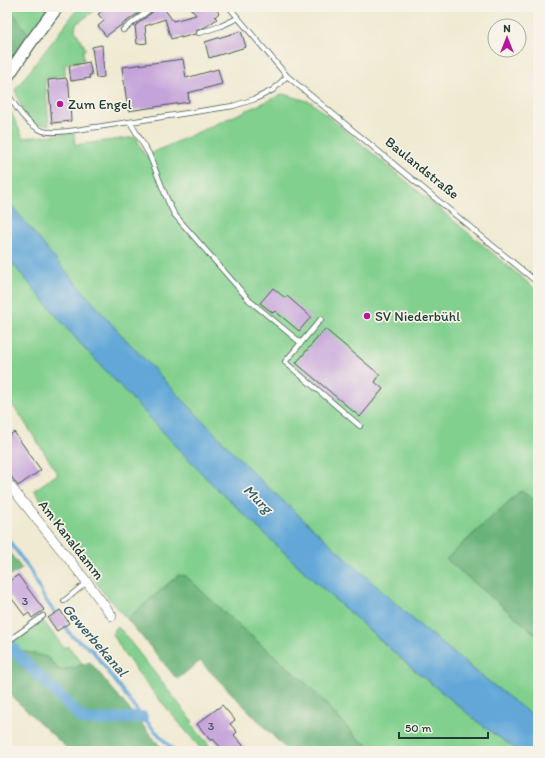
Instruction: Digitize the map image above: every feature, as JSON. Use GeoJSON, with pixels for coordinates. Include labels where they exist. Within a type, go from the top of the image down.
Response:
{"type":"FeatureCollection","features":[{"type":"Feature","properties":{"kind":"street"},"geometry":{"type":"LineString","coordinates":[[7,77],[57,7]]}},
{"type":"Feature","properties":{"kind":"street","name":"Am Kanaldamm"},"geometry":{"type":"LineString","coordinates":[[7,482],[87,582],[112,616]]}},
{"type":"Feature","properties":{"kind":"lane"},"geometry":{"type":"LineString","coordinates":[[123,30],[153,7]]}},
{"type":"Feature","properties":{"kind":"lane","name":"Baulandstraße"},"geometry":{"type":"LineString","coordinates":[[229,7],[287,76],[538,283]]}},
{"type":"Feature","properties":{"kind":"lane"},"geometry":{"type":"LineString","coordinates":[[199,33],[221,26],[238,18]]}},
{"type":"Feature","properties":{"kind":"lane"},"geometry":{"type":"LineString","coordinates":[[8,94],[27,121],[34,127],[48,132],[77,130],[233,106],[255,99],[273,90],[287,76]]}},
{"type":"Feature","properties":{"kind":"lane"},"geometry":{"type":"LineString","coordinates":[[130,122],[149,154],[174,214],[250,301],[301,343]]}},
{"type":"Feature","properties":{"kind":"lane"},"geometry":{"type":"LineString","coordinates":[[321,319],[285,362],[360,426]]}},
{"type":"Feature","properties":{"kind":"lane"},"geometry":{"type":"LineString","coordinates":[[64,601],[87,582]]}},
{"type":"Feature","properties":{"kind":"lane"},"geometry":{"type":"LineString","coordinates":[[7,642],[16,637],[43,616]]}},
{"type":"Feature","properties":{"kind":"green space"},"geometry":{"type":"Polygon","coordinates":[[[7,7],[9,7],[29,35],[7,68],[7,7]]]}},
{"type":"Feature","properties":{"kind":"green space"},"geometry":{"type":"Polygon","coordinates":[[[9,7],[49,7],[29,35],[9,7]]]}},
{"type":"Feature","properties":{"kind":"green space"},"geometry":{"type":"Polygon","coordinates":[[[79,7],[100,7],[76,24],[75,30],[86,49],[83,50],[84,60],[65,64],[65,75],[45,79],[49,125],[35,124],[23,112],[15,90],[79,7]]]}},
{"type":"Feature","properties":{"kind":"green space","name":"SV Niederbühl"},"geometry":{"type":"Polygon","coordinates":[[[283,94],[311,102],[538,291],[538,502],[520,491],[446,559],[538,636],[538,720],[418,624],[258,478],[117,330],[61,266],[7,200],[8,105],[23,138],[74,133],[75,145],[136,137],[145,156],[283,94]]]}},
{"type":"Feature","properties":{"kind":"green space"},"geometry":{"type":"Polygon","coordinates":[[[7,257],[78,341],[210,482],[310,577],[406,663],[487,729],[519,751],[377,751],[357,738],[306,683],[229,617],[186,576],[178,575],[127,619],[102,591],[34,490],[58,474],[22,418],[7,398],[7,257]]]}},
{"type":"Feature","properties":{"kind":"green space"},"geometry":{"type":"Polygon","coordinates":[[[521,491],[538,502],[538,636],[446,559],[521,491]]]}},
{"type":"Feature","properties":{"kind":"green space"},"geometry":{"type":"Polygon","coordinates":[[[7,549],[22,569],[12,575],[7,575],[7,549]]]}},
{"type":"Feature","properties":{"kind":"green space"},"geometry":{"type":"Polygon","coordinates":[[[179,575],[186,576],[229,617],[306,683],[357,738],[377,751],[285,751],[286,749],[200,661],[177,679],[127,619],[179,575]]]}},
{"type":"Feature","properties":{"kind":"green space"},"geometry":{"type":"Polygon","coordinates":[[[43,621],[64,648],[68,646],[83,664],[73,668],[59,670],[47,657],[7,652],[7,646],[43,621]]]}},
{"type":"Feature","properties":{"kind":"green space"},"geometry":{"type":"Polygon","coordinates":[[[116,627],[121,630],[193,722],[191,724],[209,745],[202,750],[148,686],[123,652],[113,634],[116,627]]]}},
{"type":"Feature","properties":{"kind":"green space"},"geometry":{"type":"Polygon","coordinates":[[[19,650],[47,657],[59,670],[73,668],[90,662],[164,751],[70,751],[7,692],[7,652],[19,650]]]}},
{"type":"Feature","properties":{"kind":"water","name":"Murg"},"geometry":{"type":"Polygon","coordinates":[[[7,200],[61,266],[117,330],[258,478],[418,624],[538,720],[538,751],[519,751],[487,729],[406,663],[310,577],[210,482],[78,341],[7,257],[7,200]]]}},
{"type":"Feature","properties":{"kind":"building"},"geometry":{"type":"Polygon","coordinates":[[[108,7],[147,7],[106,36],[98,26],[104,21],[98,14],[108,7]]]}},
{"type":"Feature","properties":{"kind":"building"},"geometry":{"type":"Polygon","coordinates":[[[157,7],[163,7],[173,21],[196,15],[189,7],[214,7],[219,13],[215,17],[217,19],[196,31],[195,34],[181,38],[181,36],[171,39],[165,19],[145,26],[147,43],[137,44],[135,26],[157,7]]]}},
{"type":"Feature","properties":{"kind":"building"},"geometry":{"type":"Polygon","coordinates":[[[241,31],[246,47],[209,58],[205,42],[241,31]]]}},
{"type":"Feature","properties":{"kind":"building"},"geometry":{"type":"Polygon","coordinates":[[[102,45],[104,77],[96,78],[92,47],[102,45]]]}},
{"type":"Feature","properties":{"kind":"building"},"geometry":{"type":"Polygon","coordinates":[[[183,59],[186,78],[218,69],[222,84],[188,93],[189,102],[128,111],[122,67],[183,59]]]}},
{"type":"Feature","properties":{"kind":"building"},"geometry":{"type":"Polygon","coordinates":[[[89,62],[92,75],[89,75],[90,78],[71,81],[69,66],[89,62]]]}},
{"type":"Feature","properties":{"kind":"building","name":"Zum Engel"},"geometry":{"type":"Polygon","coordinates":[[[66,78],[69,86],[71,121],[52,123],[48,80],[66,78]]]}},
{"type":"Feature","properties":{"kind":"building"},"geometry":{"type":"Polygon","coordinates":[[[273,288],[285,298],[287,296],[311,317],[299,331],[275,311],[273,313],[260,303],[273,288]]]}},
{"type":"Feature","properties":{"kind":"building"},"geometry":{"type":"Polygon","coordinates":[[[325,329],[380,375],[375,382],[383,389],[360,417],[296,363],[325,329]]]}},
{"type":"Feature","properties":{"kind":"building"},"geometry":{"type":"Polygon","coordinates":[[[14,432],[41,470],[18,486],[7,471],[7,437],[14,432]]]}},
{"type":"Feature","properties":{"kind":"building"},"geometry":{"type":"Polygon","coordinates":[[[18,575],[44,610],[32,618],[29,613],[25,616],[7,592],[7,583],[18,575]]]}},
{"type":"Feature","properties":{"kind":"building"},"geometry":{"type":"Polygon","coordinates":[[[60,610],[69,623],[57,631],[48,618],[60,610]]]}},
{"type":"Feature","properties":{"kind":"building"},"geometry":{"type":"Polygon","coordinates":[[[222,705],[235,720],[230,724],[237,732],[234,735],[248,751],[224,751],[213,739],[211,741],[197,724],[222,705]]]}},
{"type":"Feature","properties":{"kind":"waterway","name":"Gewerbekanal"},"geometry":{"type":"LineString","coordinates":[[7,538],[30,570],[43,596],[57,616]]}},
{"type":"Feature","properties":{"kind":"waterway","name":"Gewerbekanal"},"geometry":{"type":"LineString","coordinates":[[62,623],[72,636],[92,650],[142,717],[174,751]]}},
{"type":"Feature","properties":{"kind":"waterway"},"geometry":{"type":"LineString","coordinates":[[7,641],[21,658],[83,719],[103,720],[142,717]]}},
{"type":"Feature","properties":{"kind":"place","name":"Zum Engel"},"geometry":{"type":"Point","coordinates":[60,104]}},
{"type":"Feature","properties":{"kind":"place","name":"SV Niederbühl"},"geometry":{"type":"Point","coordinates":[367,316]}}]}
